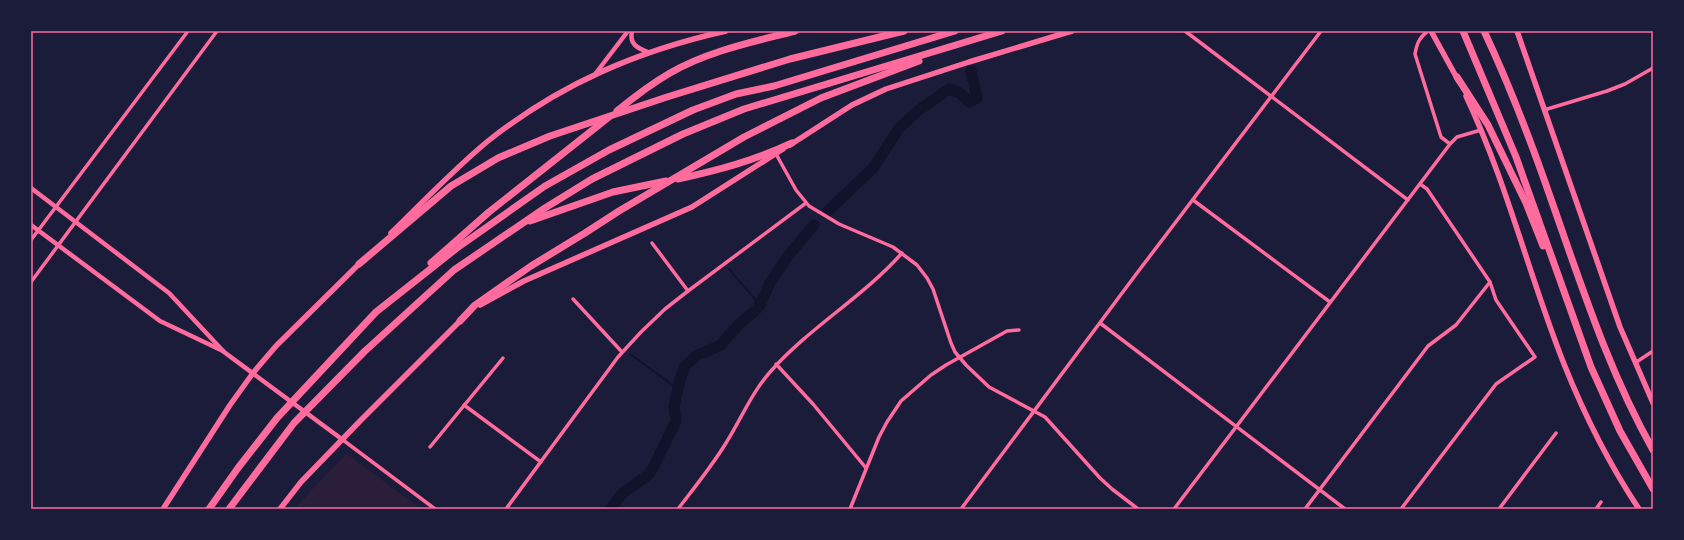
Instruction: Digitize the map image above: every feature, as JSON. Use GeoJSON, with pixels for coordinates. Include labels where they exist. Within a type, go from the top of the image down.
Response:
{"type":"FeatureCollection","features":[{"type":"Feature","properties":{"kind":"highway"},"geometry":{"type":"LineString","coordinates":[[209,509],[238,468],[277,418],[376,312],[489,212],[655,82],[671,72],[711,54],[795,31]]}},
{"type":"Feature","properties":{"kind":"highway"},"geometry":{"type":"LineString","coordinates":[[359,264],[451,186],[498,158],[550,136],[667,97],[790,59],[904,31]]}},
{"type":"Feature","properties":{"kind":"highway"},"geometry":{"type":"LineString","coordinates":[[376,312],[457,248],[528,198],[609,150],[694,110],[736,94],[774,86],[955,31]]}},
{"type":"Feature","properties":{"kind":"highway"},"geometry":{"type":"LineString","coordinates":[[229,509],[294,423],[365,351],[454,270],[545,208],[592,180],[653,148],[709,123],[750,107],[1002,31]]}},
{"type":"Feature","properties":{"kind":"highway"},"geometry":{"type":"LineString","coordinates":[[1462,31],[1516,157],[1557,275],[1599,387],[1620,431],[1653,489]]}},
{"type":"Feature","properties":{"kind":"highway"},"geometry":{"type":"LineString","coordinates":[[1484,31],[1525,128],[1614,374],[1653,450]]}},
{"type":"Feature","properties":{"kind":"highway"},"geometry":{"type":"LineString","coordinates":[[460,321],[475,305],[491,292],[531,266],[619,211],[767,124],[821,98],[966,41]]}},
{"type":"Feature","properties":{"kind":"highway"},"geometry":{"type":"LineString","coordinates":[[1457,77],[1488,125],[1526,203],[1536,233],[1557,275]]}},
{"type":"Feature","properties":{"kind":"highway"},"geometry":{"type":"LineString","coordinates":[[521,225],[613,192],[736,166],[792,144]]}},
{"type":"Feature","properties":{"kind":"main road"},"geometry":{"type":"LineString","coordinates":[[163,509],[221,418],[253,373],[276,346],[451,175],[488,141],[556,94],[596,73],[675,43],[726,31]]}},
{"type":"Feature","properties":{"kind":"main road"},"geometry":{"type":"LineString","coordinates":[[280,509],[302,482],[343,440],[460,321],[479,306],[524,280],[692,207],[852,105],[886,89],[1072,31]]}},
{"type":"Feature","properties":{"kind":"main road"},"geometry":{"type":"LineString","coordinates":[[1430,31],[1457,77],[1481,130],[1564,364],[1583,409],[1604,449],[1639,509]]}},
{"type":"Feature","properties":{"kind":"main road"},"geometry":{"type":"LineString","coordinates":[[1517,31],[1620,327],[1634,363],[1653,403]]}},
{"type":"Feature","properties":{"kind":"street"},"geometry":{"type":"LineString","coordinates":[[31,240],[188,31]]}},
{"type":"Feature","properties":{"kind":"street"},"geometry":{"type":"LineString","coordinates":[[31,282],[217,31]]}},
{"type":"Feature","properties":{"kind":"street"},"geometry":{"type":"LineString","coordinates":[[596,73],[628,31]]}},
{"type":"Feature","properties":{"kind":"street"},"geometry":{"type":"LineString","coordinates":[[632,31],[632,41],[635,46],[648,52]]}},
{"type":"Feature","properties":{"kind":"street"},"geometry":{"type":"LineString","coordinates":[[1186,31],[1408,200]]}},
{"type":"Feature","properties":{"kind":"street"},"geometry":{"type":"LineString","coordinates":[[961,509],[1321,31]]}},
{"type":"Feature","properties":{"kind":"street"},"geometry":{"type":"LineString","coordinates":[[1430,31],[1422,36],[1417,43],[1415,54],[1441,136],[1450,144]]}},
{"type":"Feature","properties":{"kind":"street"},"geometry":{"type":"LineString","coordinates":[[1544,110],[1607,91],[1625,84],[1653,68]]}},
{"type":"Feature","properties":{"kind":"street"},"geometry":{"type":"LineString","coordinates":[[1174,509],[1450,144],[1457,137],[1481,130]]}},
{"type":"Feature","properties":{"kind":"street"},"geometry":{"type":"LineString","coordinates":[[776,154],[796,190],[806,203],[839,224],[886,243],[902,253],[916,265],[927,278],[933,289],[951,343],[960,359],[989,387],[1034,411],[1051,423],[1112,489],[1138,509]]}},
{"type":"Feature","properties":{"kind":"street"},"geometry":{"type":"LineString","coordinates":[[1401,509],[1496,384],[1535,357],[1496,300],[1490,282],[1427,189],[1420,184]]}},
{"type":"Feature","properties":{"kind":"street"},"geometry":{"type":"LineString","coordinates":[[31,188],[169,293],[224,352]]}},
{"type":"Feature","properties":{"kind":"street"},"geometry":{"type":"LineString","coordinates":[[1193,200],[1330,302]]}},
{"type":"Feature","properties":{"kind":"street"},"geometry":{"type":"LineString","coordinates":[[506,509],[622,352],[665,309],[806,203]]}},
{"type":"Feature","properties":{"kind":"street"},"geometry":{"type":"LineString","coordinates":[[31,225],[160,320],[224,352],[435,509]]}},
{"type":"Feature","properties":{"kind":"street"},"geometry":{"type":"LineString","coordinates":[[652,242],[688,291]]}},
{"type":"Feature","properties":{"kind":"street"},"geometry":{"type":"LineString","coordinates":[[678,509],[712,464],[726,443],[760,384],[776,364],[887,270],[902,253]]}},
{"type":"Feature","properties":{"kind":"street"},"geometry":{"type":"LineString","coordinates":[[1305,509],[1428,346],[1456,324],[1490,282]]}},
{"type":"Feature","properties":{"kind":"street"},"geometry":{"type":"LineString","coordinates":[[573,299],[622,352]]}},
{"type":"Feature","properties":{"kind":"street"},"geometry":{"type":"LineString","coordinates":[[1100,323],[1345,509]]}},
{"type":"Feature","properties":{"kind":"street"},"geometry":{"type":"LineString","coordinates":[[850,509],[884,427],[901,401],[931,375],[1007,331],[1019,330]]}},
{"type":"Feature","properties":{"kind":"street"},"geometry":{"type":"LineString","coordinates":[[1634,363],[1653,351]]}},
{"type":"Feature","properties":{"kind":"street"},"geometry":{"type":"LineString","coordinates":[[430,447],[503,358]]}},
{"type":"Feature","properties":{"kind":"street"},"geometry":{"type":"LineString","coordinates":[[776,364],[813,404],[866,468]]}},
{"type":"Feature","properties":{"kind":"street"},"geometry":{"type":"LineString","coordinates":[[464,405],[542,462]]}},
{"type":"Feature","properties":{"kind":"street"},"geometry":{"type":"LineString","coordinates":[[1499,509],[1556,433]]}},
{"type":"Feature","properties":{"kind":"street"},"geometry":{"type":"LineString","coordinates":[[1596,509],[1601,502]]}},
{"type":"Feature","properties":{"kind":"shaded area"},"geometry":{"type":"Polygon","coordinates":[[[347,454],[421,509],[294,509],[347,454]]]}},
{"type":"Feature","properties":{"kind":"waterway"},"geometry":{"type":"LineString","coordinates":[[827,212],[873,168],[899,128],[919,110],[949,89],[960,93],[969,102],[977,98],[971,71]]}},
{"type":"Feature","properties":{"kind":"waterway"},"geometry":{"type":"LineString","coordinates":[[610,509],[623,493],[649,474],[654,466],[676,421],[674,407],[680,379],[685,366],[696,356],[721,345],[738,325],[754,312],[760,305],[770,283],[788,256],[814,225]]}},
{"type":"Feature","properties":{"kind":"waterway"},"geometry":{"type":"LineString","coordinates":[[729,269],[760,305]]}},
{"type":"Feature","properties":{"kind":"waterway"},"geometry":{"type":"LineString","coordinates":[[630,354],[678,389]]}}]}
